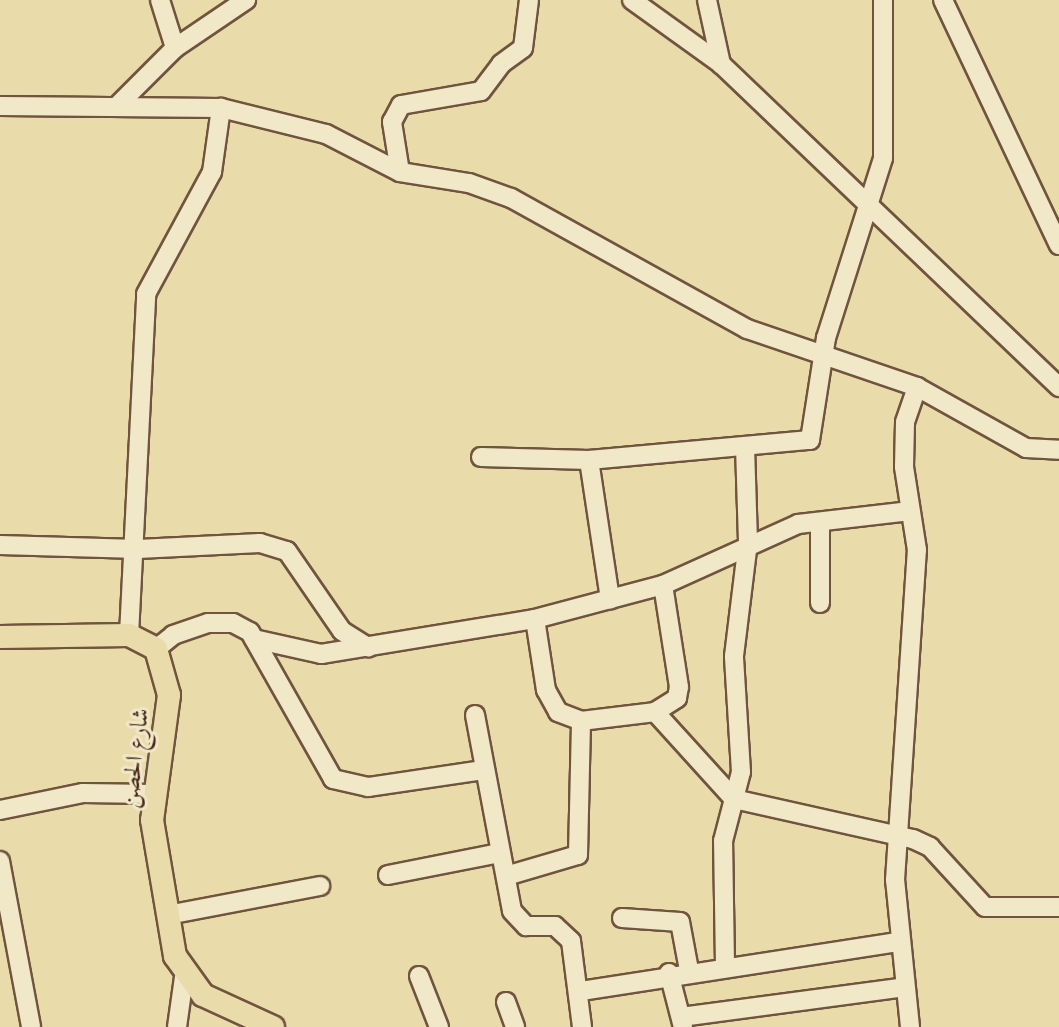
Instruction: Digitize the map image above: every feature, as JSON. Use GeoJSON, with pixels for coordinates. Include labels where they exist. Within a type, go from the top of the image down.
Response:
{"type":"FeatureCollection","features":[{"type":"Feature","properties":{"kind":"main road"},"geometry":{"type":"LineString","coordinates":[[0,637],[129,635],[156,649]]}},
{"type":"Feature","properties":{"kind":"main road","name":"شارع الحصن"},"geometry":{"type":"LineString","coordinates":[[156,649],[169,695],[152,794],[168,915],[184,977]]}},
{"type":"Feature","properties":{"kind":"main road"},"geometry":{"type":"LineString","coordinates":[[184,977],[203,995],[273,1027]]}},
{"type":"Feature","properties":{"kind":"street"},"geometry":{"type":"LineString","coordinates":[[160,0],[175,48]]}},
{"type":"Feature","properties":{"kind":"street"},"geometry":{"type":"LineString","coordinates":[[214,0],[218,19]]}},
{"type":"Feature","properties":{"kind":"street"},"geometry":{"type":"LineString","coordinates":[[116,107],[175,48],[246,0]]}},
{"type":"Feature","properties":{"kind":"street"},"geometry":{"type":"LineString","coordinates":[[400,172],[392,122],[401,105],[481,91],[501,64],[523,48],[529,0]]}},
{"type":"Feature","properties":{"kind":"street"},"geometry":{"type":"LineString","coordinates":[[632,0],[721,64],[870,210],[1059,387]]}},
{"type":"Feature","properties":{"kind":"street"},"geometry":{"type":"LineString","coordinates":[[707,0],[721,64]]}},
{"type":"Feature","properties":{"kind":"street"},"geometry":{"type":"LineString","coordinates":[[481,457],[589,460],[745,449],[810,440],[829,329],[870,210],[883,158],[883,0]]}},
{"type":"Feature","properties":{"kind":"street"},"geometry":{"type":"LineString","coordinates":[[943,0],[1059,245]]}},
{"type":"Feature","properties":{"kind":"street"},"geometry":{"type":"LineString","coordinates":[[0,106],[221,108],[326,134],[400,172],[469,183],[511,198],[747,329],[917,387],[1026,448],[1059,450]]}},
{"type":"Feature","properties":{"kind":"street"},"geometry":{"type":"LineString","coordinates":[[129,635],[138,549],[146,294],[212,172],[221,108]]}},
{"type":"Feature","properties":{"kind":"street"},"geometry":{"type":"LineString","coordinates":[[910,1027],[899,942],[897,837],[917,550],[910,511],[905,422],[917,387]]}},
{"type":"Feature","properties":{"kind":"street"},"geometry":{"type":"LineString","coordinates":[[725,965],[723,841],[741,772],[736,612],[748,542],[745,449]]}},
{"type":"Feature","properties":{"kind":"street"},"geometry":{"type":"LineString","coordinates":[[589,460],[610,599]]}},
{"type":"Feature","properties":{"kind":"street"},"geometry":{"type":"LineString","coordinates":[[254,639],[321,654],[535,619],[663,585],[748,542],[820,522],[910,511]]}},
{"type":"Feature","properties":{"kind":"street"},"geometry":{"type":"LineString","coordinates":[[820,522],[820,603]]}},
{"type":"Feature","properties":{"kind":"street"},"geometry":{"type":"LineString","coordinates":[[0,545],[138,549],[260,543],[287,551],[342,631],[368,647]]}},
{"type":"Feature","properties":{"kind":"street"},"geometry":{"type":"LineString","coordinates":[[535,619],[546,690],[558,712],[581,721],[655,712],[677,698],[679,687],[663,585]]}},
{"type":"Feature","properties":{"kind":"street"},"geometry":{"type":"LineString","coordinates":[[156,649],[173,635],[208,623],[233,623],[254,639],[333,779],[368,787],[483,770]]}},
{"type":"Feature","properties":{"kind":"street"},"geometry":{"type":"LineString","coordinates":[[655,712],[734,799],[930,847],[985,907],[1059,907]]}},
{"type":"Feature","properties":{"kind":"street"},"geometry":{"type":"LineString","coordinates":[[475,715],[512,911],[526,926],[555,926],[571,941],[581,991],[582,1027]]}},
{"type":"Feature","properties":{"kind":"street"},"geometry":{"type":"LineString","coordinates":[[506,876],[578,855],[581,721]]}},
{"type":"Feature","properties":{"kind":"street"},"geometry":{"type":"LineString","coordinates":[[0,810],[83,793],[152,794]]}},
{"type":"Feature","properties":{"kind":"street"},"geometry":{"type":"LineString","coordinates":[[388,875],[499,853]]}},
{"type":"Feature","properties":{"kind":"street"},"geometry":{"type":"LineString","coordinates":[[0,861],[31,1027]]}},
{"type":"Feature","properties":{"kind":"street"},"geometry":{"type":"LineString","coordinates":[[168,915],[320,886]]}},
{"type":"Feature","properties":{"kind":"street"},"geometry":{"type":"LineString","coordinates":[[622,918],[680,922],[689,970]]}},
{"type":"Feature","properties":{"kind":"street"},"geometry":{"type":"LineString","coordinates":[[581,991],[669,973],[899,942]]}},
{"type":"Feature","properties":{"kind":"street"},"geometry":{"type":"LineString","coordinates":[[669,973],[682,1022],[905,987]]}},
{"type":"Feature","properties":{"kind":"street"},"geometry":{"type":"LineString","coordinates":[[419,976],[439,1027]]}},
{"type":"Feature","properties":{"kind":"street"},"geometry":{"type":"LineString","coordinates":[[177,1027],[184,977]]}},
{"type":"Feature","properties":{"kind":"street"},"geometry":{"type":"LineString","coordinates":[[506,1002],[515,1027]]}}]}
